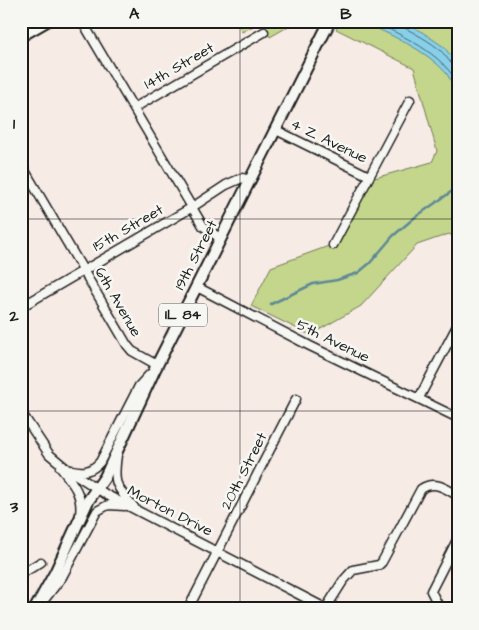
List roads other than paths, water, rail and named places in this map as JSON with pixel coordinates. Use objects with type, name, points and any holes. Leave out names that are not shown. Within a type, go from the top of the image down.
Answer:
[{"type":"main road","points":[[21,36],[46,21]]},
{"type":"main road","name":"19th Street","points":[[36,609],[55,573],[88,501],[105,477],[118,451],[156,367],[330,21]]},
{"type":"street","points":[[82,21],[202,226],[221,239]]},
{"type":"street","name":"14th Street","points":[[134,108],[264,32]]},
{"type":"street","points":[[333,245],[410,100]]},
{"type":"street","name":"4 Z Avenue","points":[[276,130],[370,176]]},
{"type":"street","name":"6th Avenue","points":[[21,164],[127,345],[132,351],[156,367]]},
{"type":"street","name":"15th Street","points":[[21,307],[238,179],[250,180]]},
{"type":"street","name":"5th Avenue","points":[[197,287],[310,346],[458,418]]},
{"type":"street","points":[[419,398],[458,324]]},
{"type":"street","points":[[67,469],[83,472],[98,465],[139,386],[156,367]]},
{"type":"street","name":"20th Street","points":[[188,609],[296,399]]},
{"type":"street","name":"Morton Drive","points":[[21,412],[49,454],[67,469],[107,495],[217,550],[316,606],[327,609]]},
{"type":"street","points":[[118,451],[115,475],[117,485],[136,509]]},
{"type":"street","points":[[49,454],[77,489],[81,507],[78,522]]},
{"type":"street","points":[[327,609],[343,581],[353,570],[379,565],[382,562],[421,489],[430,484],[435,484],[455,495]]},
{"type":"street","points":[[36,609],[62,577],[97,511],[108,505],[136,509]]},
{"type":"street","points":[[440,609],[431,591],[458,538]]},
{"type":"street","points":[[21,574],[41,562]]},
{"type":"water","points":[[362,21],[402,21],[444,47],[458,65],[458,95],[447,74],[429,57],[408,44]]},
{"type":"waterway","points":[[271,304],[313,284],[337,280],[358,273],[370,263],[393,236],[414,218],[458,187]]}]
